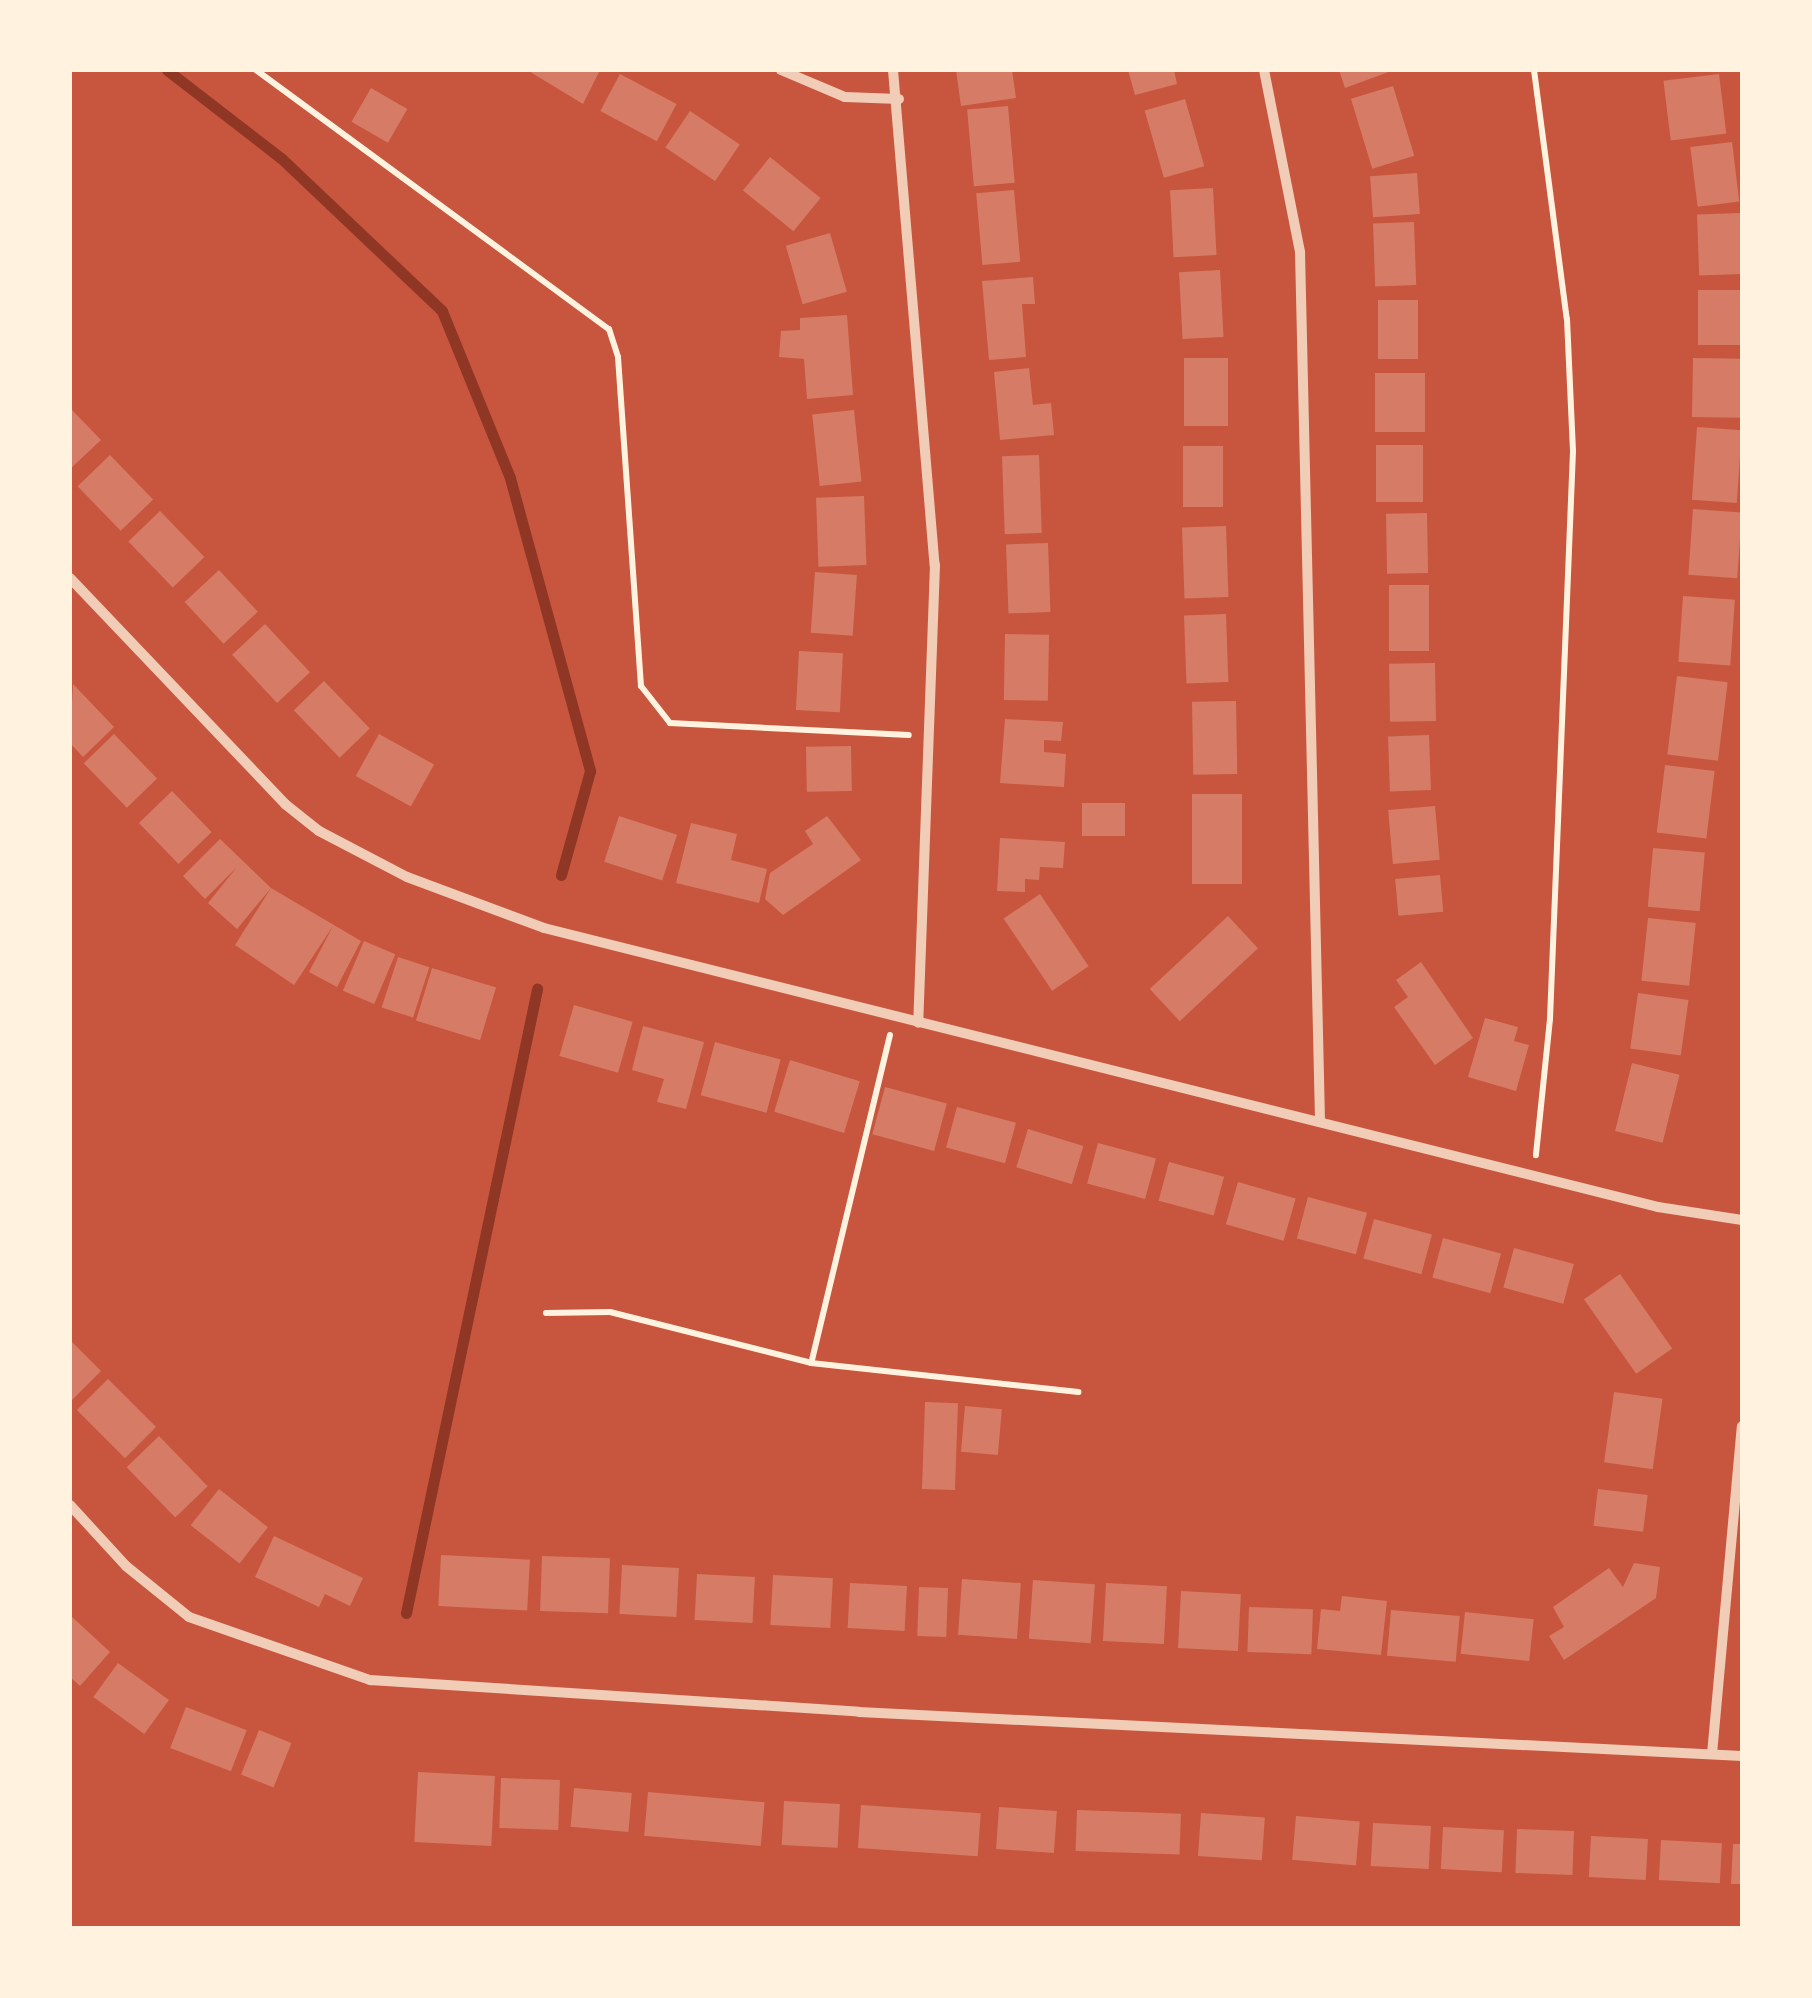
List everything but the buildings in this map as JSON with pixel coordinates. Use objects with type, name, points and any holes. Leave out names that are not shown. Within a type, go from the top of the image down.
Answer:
[{"type":"street","points":[[781,70],[845,97],[900,100]]},
{"type":"street","points":[[893,70],[900,100],[935,564],[918,1023]]},
{"type":"street","points":[[1264,70],[1300,252],[1320,1122]]},
{"type":"street","points":[[70,578],[319,831],[408,876],[544,928],[1535,1176],[1742,1220]]},
{"type":"street","points":[[1712,1754],[1742,1426]]},
{"type":"street","points":[[70,1505],[126,1566],[188,1616],[370,1680],[1742,1756]]},
{"type":"path","points":[[256,70],[608,330],[618,356],[641,686],[670,723],[929,735]]},
{"type":"path","points":[[1534,70],[1567,318],[1572,451],[1550,1019],[1535,1176]]},
{"type":"path","points":[[810,1363],[895,1014]]},
{"type":"path","points":[[546,1313],[610,1312],[810,1363],[1078,1392]]},
{"type":"waterway","points":[[167,70],[281,158],[442,311],[510,478],[590,771],[561,875]]},
{"type":"waterway","points":[[406,1613],[537,989]]}]
